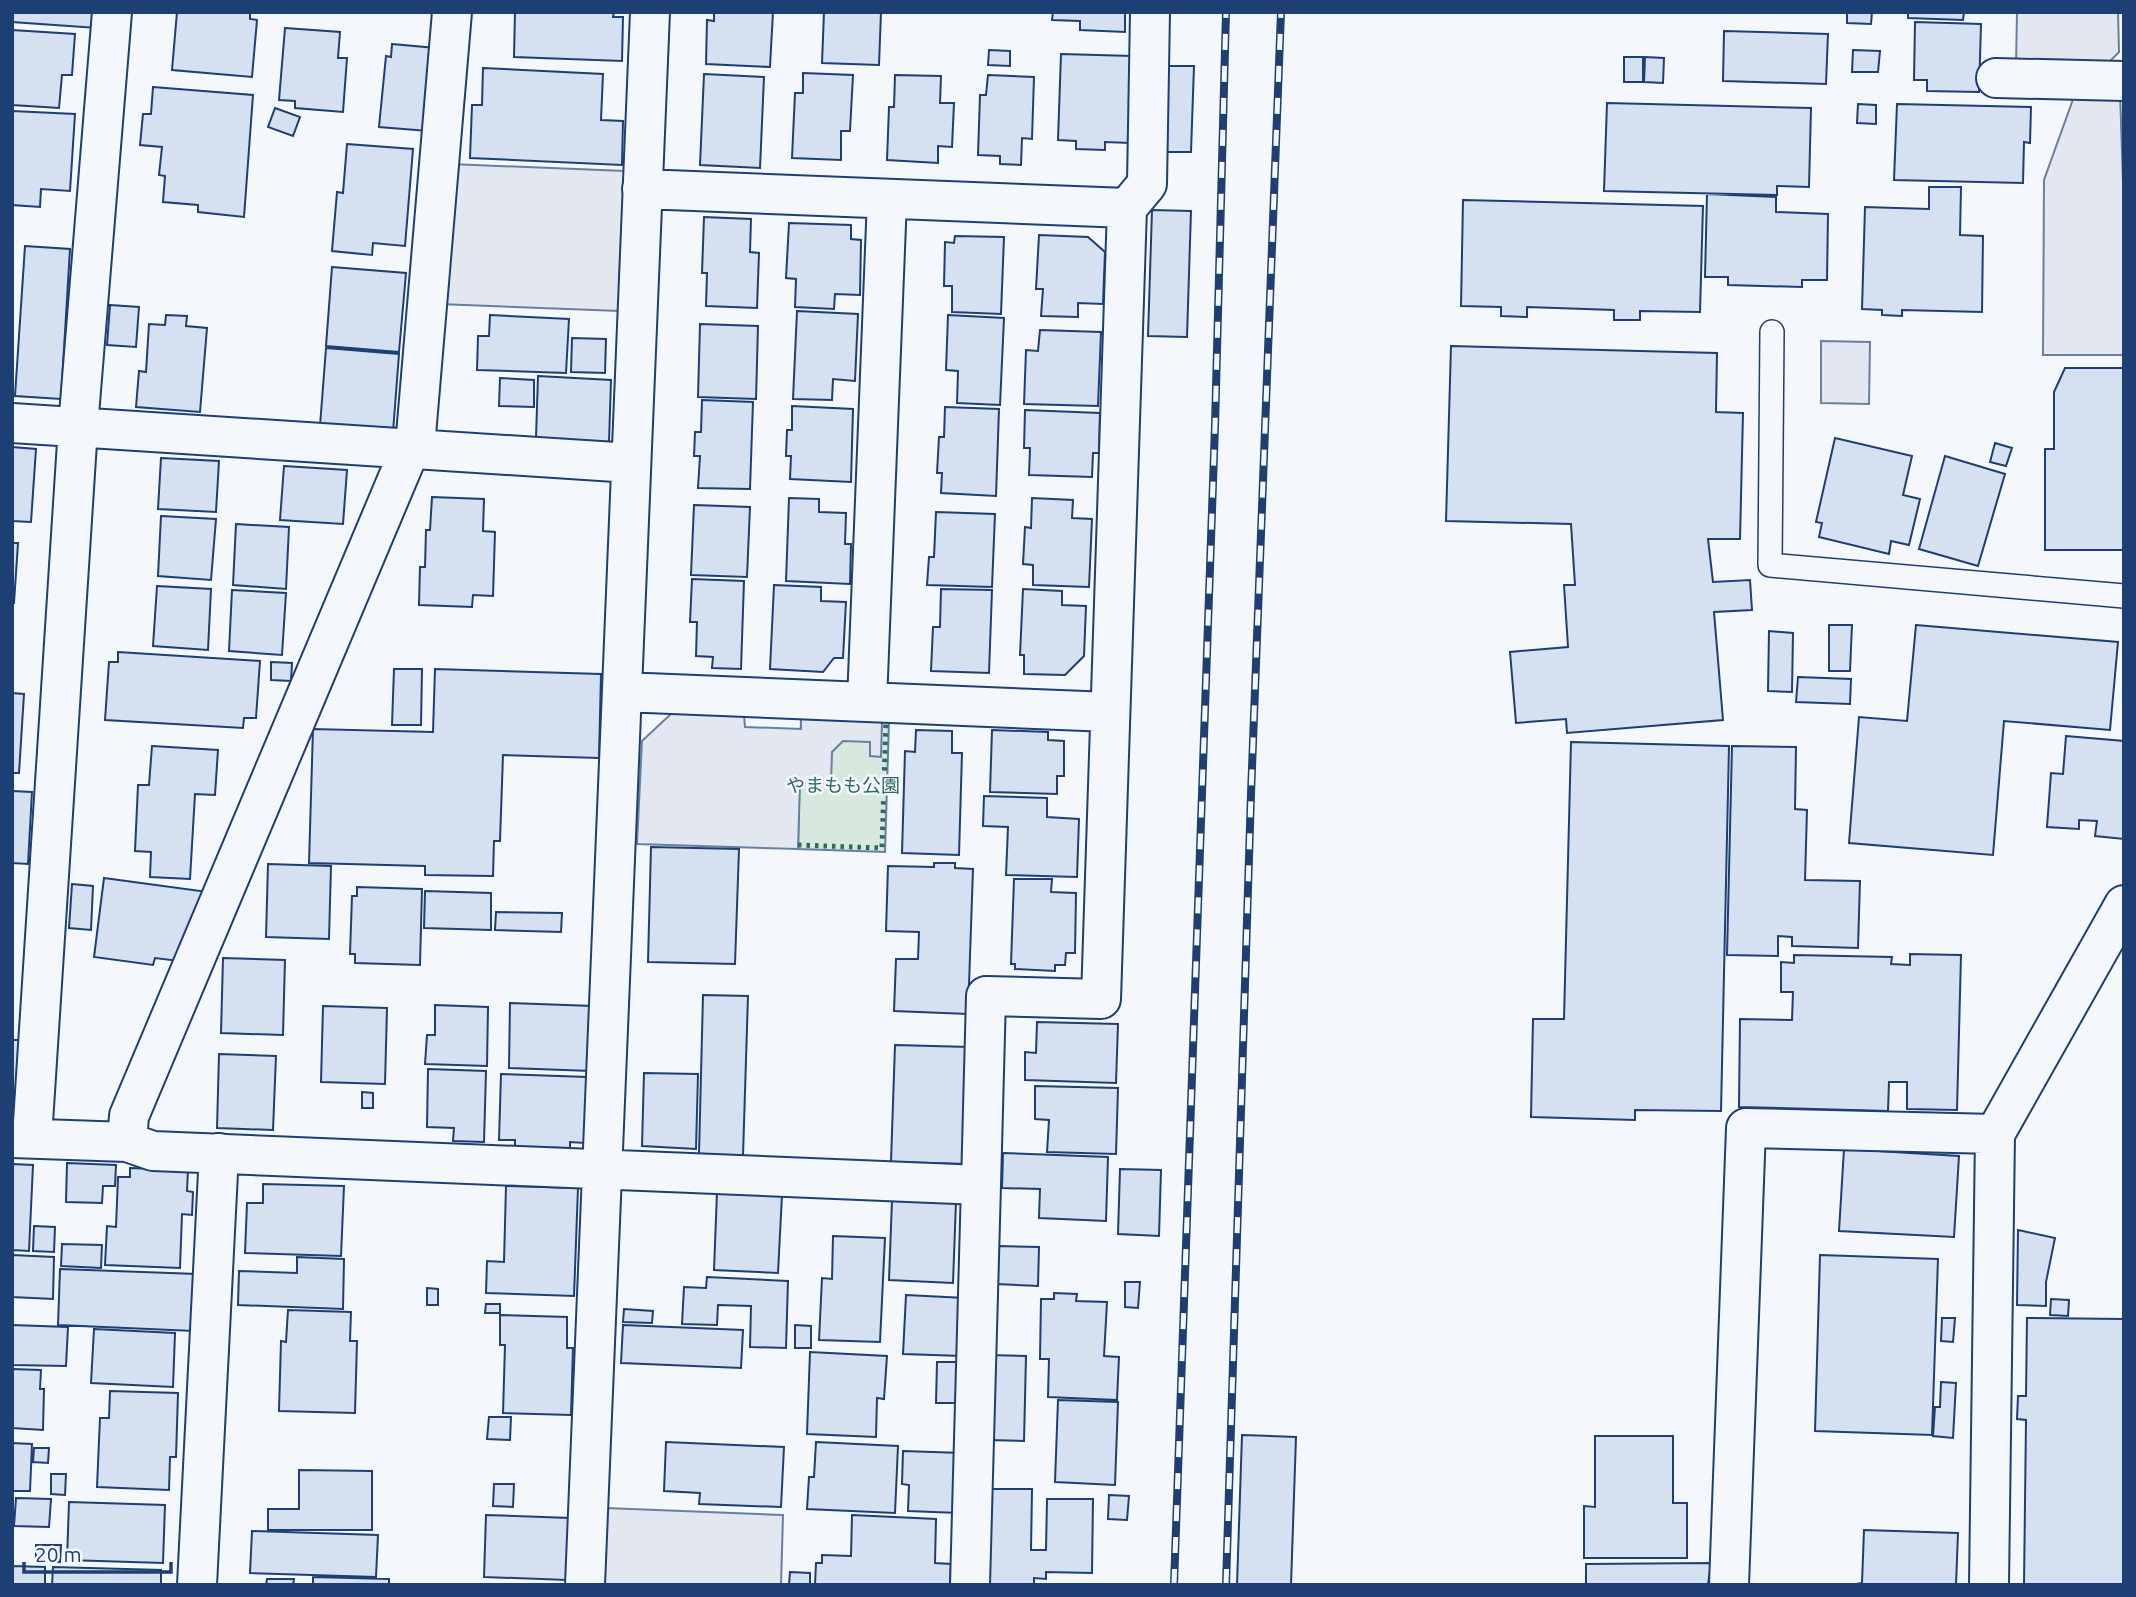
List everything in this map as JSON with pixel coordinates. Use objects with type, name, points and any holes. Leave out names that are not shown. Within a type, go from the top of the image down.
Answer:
[{"type":"street","points":[[112,12],[22,1138],[127,1142],[153,1151],[981,1185]]},
{"type":"street","points":[[127,1142],[128,1116],[411,448],[417,427],[452,12]]},
{"type":"street","points":[[585,1585],[650,12]]},
{"type":"street","points":[[970,1585],[986,996],[1101,999],[1127,208],[1147,184],[1150,12]]},
{"type":"street","points":[[1996,78],[2124,80]]},
{"type":"street","points":[[642,189],[1127,208]]},
{"type":"street","points":[[867,702],[887,199]]},
{"type":"street","points":[[12,423],[631,463]]},
{"type":"street","points":[[622,692],[1111,712]]},
{"type":"street","points":[[1989,1585],[1995,1134],[2124,905]]},
{"type":"street","points":[[1729,1585],[1745,1129],[1995,1134]]},
{"type":"street","points":[[197,1585],[219,1153]]},
{"type":"lane","points":[[1772,332],[1770,565],[2124,596]]},
{"type":"green space","name":"やまもも公園","points":[[801,718],[889,721],[885,852],[798,849]]},
{"type":"shaded area","points":[[2017,12],[2118,12],[2119,52],[2101,70],[2016,67]]},
{"type":"shaded area","points":[[2076,91],[2120,92],[2124,214],[2124,355],[2043,355],[2044,180]]},
{"type":"shaded area","points":[[450,164],[625,171],[619,311],[439,304]]},
{"type":"shaded area","points":[[1821,341],[1870,342],[1869,404],[1821,403]]},
{"type":"shaded area","points":[[672,713],[744,715],[745,727],[801,729],[801,718],[882,721],[881,757],[870,756],[870,742],[843,741],[832,752],[831,784],[800,783],[798,849],[637,844],[642,741]]},
{"type":"shaded area","points":[[606,1508],[783,1515],[781,1585],[603,1585]]},
{"type":"building","points":[[12,12],[98,12],[97,28],[12,22]]},
{"type":"building","points":[[177,12],[250,12],[250,19],[257,20],[252,77],[172,70]]},
{"type":"building","points":[[515,12],[614,12],[613,17],[623,17],[622,61],[514,57]]},
{"type":"building","points":[[714,12],[773,12],[770,67],[706,64],[707,20],[714,21]]},
{"type":"building","points":[[824,12],[881,12],[879,65],[822,63]]},
{"type":"building","points":[[1053,12],[1125,12],[1125,32],[1080,30],[1080,21],[1052,20]]},
{"type":"building","points":[[1847,12],[1872,12],[1871,24],[1847,23]]},
{"type":"building","points":[[1908,12],[1964,12],[1963,20],[1908,18]]},
{"type":"building","points":[[1915,22],[1981,24],[1979,92],[1927,91],[1927,80],[1914,80]]},
{"type":"building","points":[[285,28],[340,32],[338,58],[347,58],[343,112],[295,108],[295,101],[279,100]]},
{"type":"building","points":[[12,30],[75,34],[72,75],[62,75],[59,108],[12,105]]},
{"type":"building","points":[[1724,31],[1828,34],[1826,84],[1723,81]]},
{"type":"building","points":[[392,44],[436,48],[428,131],[379,127],[386,56],[391,57]]},
{"type":"building","points":[[989,50],[1010,51],[1010,66],[988,65]]},
{"type":"building","points":[[1853,50],[1880,51],[1878,72],[1852,72]]},
{"type":"building","points":[[1061,54],[1133,56],[1130,143],[1105,142],[1105,150],[1076,149],[1076,141],[1058,140]]},
{"type":"building","points":[[1624,57],[1643,57],[1643,82],[1624,82]]},
{"type":"building","points":[[1645,57],[1664,58],[1663,83],[1644,82]]},
{"type":"building","points":[[1161,66],[1194,66],[1191,152],[1159,152]]},
{"type":"building","points":[[483,68],[603,74],[601,120],[623,121],[622,165],[470,158],[472,105],[482,105]]},
{"type":"building","points":[[803,73],[853,75],[850,131],[841,131],[841,160],[792,158],[795,93],[803,93]]},
{"type":"building","points":[[704,74],[764,77],[760,168],[700,165]]},
{"type":"building","points":[[895,75],[941,76],[940,103],[954,103],[952,147],[938,146],[938,163],[887,160],[889,107],[894,107]]},
{"type":"building","points":[[988,75],[1034,77],[1032,139],[1022,138],[1021,165],[1000,164],[1000,156],[978,155],[980,95],[986,95]]},
{"type":"building","points":[[153,87],[253,95],[244,217],[198,212],[198,205],[163,202],[165,176],[159,175],[162,147],[140,145],[143,114],[151,114]]},
{"type":"building","points":[[1607,103],[1811,108],[1809,187],[1777,186],[1777,195],[1604,191]]},
{"type":"building","points":[[1858,104],[1876,105],[1876,124],[1857,123]]},
{"type":"building","points":[[1897,104],[2031,107],[2030,143],[2024,142],[2023,183],[1894,180]]},
{"type":"building","points":[[275,108],[300,117],[293,136],[268,127]]},
{"type":"building","points":[[12,111],[75,114],[70,191],[41,189],[40,207],[12,205]]},
{"type":"building","points":[[347,144],[413,149],[405,246],[373,243],[372,255],[332,251],[337,192],[343,193]]},
{"type":"building","points":[[1929,187],[1961,187],[1960,235],[1983,236],[1982,312],[1902,310],[1902,316],[1882,315],[1882,310],[1862,309],[1865,207],[1929,209]]},
{"type":"building","points":[[1707,194],[1776,197],[1776,212],[1828,214],[1827,280],[1802,280],[1802,287],[1728,285],[1728,277],[1705,277]]},
{"type":"building","points":[[1463,200],[1703,206],[1700,312],[1640,311],[1640,320],[1614,320],[1614,310],[1527,307],[1527,317],[1501,316],[1501,307],[1461,306]]},
{"type":"building","points":[[1152,210],[1191,211],[1187,337],[1148,336]]},
{"type":"building","points":[[704,217],[751,219],[750,252],[759,253],[757,308],[706,306],[707,273],[702,273]]},
{"type":"building","points":[[789,223],[851,225],[851,239],[861,240],[860,295],[835,294],[834,309],[795,307],[796,279],[786,278]]},
{"type":"building","points":[[1039,235],[1088,237],[1105,252],[1103,304],[1078,303],[1078,317],[1041,316],[1043,289],[1036,289]]},
{"type":"building","points":[[955,236],[1004,237],[1001,314],[952,312],[952,286],[944,286],[945,242],[954,243]]},
{"type":"building","points":[[25,246],[70,249],[61,399],[15,396]]},
{"type":"building","points":[[332,267],[406,273],[399,352],[326,346]]},
{"type":"building","points":[[110,305],[139,307],[136,347],[107,345]]},
{"type":"building","points":[[797,311],[858,314],[855,381],[833,379],[832,400],[793,399]]},
{"type":"building","points":[[166,315],[187,316],[186,326],[207,328],[200,412],[136,407],[139,371],[146,372],[149,324],[165,325]]},
{"type":"building","points":[[490,315],[569,319],[566,373],[477,370],[478,336],[489,336]]},
{"type":"building","points":[[948,315],[1004,318],[1000,405],[957,403],[958,371],[946,370]]},
{"type":"building","points":[[700,324],[758,326],[756,399],[698,397]]},
{"type":"building","points":[[1040,330],[1101,332],[1098,406],[1024,404],[1026,350],[1038,351]]},
{"type":"building","points":[[572,338],[606,339],[605,373],[571,372]]},
{"type":"building","points":[[1451,346],[1717,353],[1716,412],[1743,413],[1740,539],[1708,539],[1713,582],[1750,580],[1752,610],[1714,612],[1723,720],[1567,733],[1566,719],[1516,723],[1510,652],[1568,647],[1564,585],[1575,585],[1571,524],[1446,521]]},
{"type":"building","points":[[326,348],[399,354],[393,432],[320,426]]},
{"type":"building","points":[[2065,368],[2124,368],[2124,550],[2045,550],[2045,449],[2054,449],[2054,392]]},
{"type":"building","points":[[538,376],[611,380],[609,442],[536,438]]},
{"type":"building","points":[[500,378],[534,380],[534,407],[499,406]]},
{"type":"building","points":[[702,400],[753,402],[750,489],[698,488],[700,456],[694,456],[695,432],[701,432]]},
{"type":"building","points":[[792,406],[853,409],[851,482],[790,479],[791,456],[786,456],[787,430],[792,430]]},
{"type":"building","points":[[945,407],[999,409],[996,496],[941,493],[942,473],[937,473],[939,437],[944,437]]},
{"type":"building","points":[[1025,410],[1100,413],[1099,453],[1093,453],[1092,477],[1029,475],[1030,448],[1024,448]]},
{"type":"building","points":[[1835,438],[1912,456],[1903,495],[1920,499],[1909,545],[1891,541],[1889,554],[1819,537],[1822,523],[1816,522]]},
{"type":"building","points":[[1995,443],[2012,448],[2006,466],[1990,462]]},
{"type":"building","points":[[12,447],[36,449],[31,522],[12,521]]},
{"type":"building","points":[[1945,456],[2005,474],[1978,566],[1919,549]]},
{"type":"building","points":[[161,458],[219,461],[216,512],[158,509]]},
{"type":"building","points":[[284,466],[347,470],[343,524],[280,520]]},
{"type":"building","points":[[432,497],[484,499],[483,531],[495,532],[493,596],[473,595],[472,607],[419,605],[420,567],[425,567],[426,530],[430,530]]},
{"type":"building","points":[[789,498],[819,499],[819,512],[846,513],[845,544],[851,544],[850,584],[786,581]]},
{"type":"building","points":[[1032,498],[1073,500],[1072,518],[1092,519],[1089,587],[1033,585],[1033,565],[1023,564],[1025,527],[1031,528]]},
{"type":"building","points":[[694,505],[750,507],[747,577],[691,575]]},
{"type":"building","points":[[936,512],[995,514],[992,587],[927,585],[929,557],[934,557]]},
{"type":"building","points":[[161,516],[216,519],[211,580],[158,576]]},
{"type":"building","points":[[236,524],[289,527],[286,589],[233,585]]},
{"type":"building","points":[[12,543],[18,543],[14,603],[12,603]]},
{"type":"building","points":[[692,579],[744,581],[741,669],[712,668],[713,657],[696,656],[697,622],[690,622]]},
{"type":"building","points":[[774,585],[821,587],[821,601],[846,602],[843,658],[834,658],[823,672],[770,669]]},
{"type":"building","points":[[157,586],[211,589],[208,650],[153,646]]},
{"type":"building","points":[[941,589],[992,590],[989,673],[931,671],[933,627],[940,627]]},
{"type":"building","points":[[1023,589],[1062,591],[1062,605],[1086,606],[1084,656],[1065,675],[1024,674],[1024,655],[1020,655]]},
{"type":"building","points":[[232,590],[286,593],[282,655],[229,651]]},
{"type":"building","points":[[1829,625],[1852,625],[1850,671],[1829,671]]},
{"type":"building","points":[[1916,625],[2118,642],[2110,730],[2004,721],[1993,855],[1849,843],[1859,717],[1907,721]]},
{"type":"building","points":[[1769,631],[1793,633],[1792,692],[1768,691]]},
{"type":"building","points":[[118,652],[260,661],[256,718],[244,718],[243,728],[105,720],[109,662],[118,662]]},
{"type":"building","points":[[271,662],[292,663],[291,681],[271,680]]},
{"type":"building","points":[[394,669],[422,669],[421,725],[392,725]]},
{"type":"building","points":[[435,669],[601,674],[599,758],[503,755],[500,841],[494,841],[493,876],[425,875],[425,866],[309,863],[313,729],[433,732]]},
{"type":"building","points":[[1798,677],[1851,679],[1850,704],[1796,702]]},
{"type":"building","points":[[12,693],[24,694],[19,773],[12,773]]},
{"type":"building","points":[[916,730],[952,731],[952,753],[962,753],[959,855],[902,853],[905,751],[915,752]]},
{"type":"building","points":[[992,730],[1048,732],[1048,740],[1064,741],[1064,776],[1057,776],[1057,794],[990,792]]},
{"type":"building","points":[[2066,736],[2124,741],[2124,839],[2095,836],[2097,821],[2079,820],[2079,829],[2047,827],[2051,773],[2063,774]]},
{"type":"building","points":[[1571,742],[1729,746],[1721,1111],[1635,1110],[1635,1120],[1531,1117],[1533,1019],[1564,1019]]},
{"type":"building","points":[[152,746],[218,750],[215,795],[195,794],[190,879],[150,877],[151,852],[135,851],[138,785],[149,785]]},
{"type":"building","points":[[1732,746],[1796,747],[1795,809],[1807,810],[1805,880],[1860,881],[1858,948],[1792,946],[1792,937],[1778,936],[1778,956],[1727,955]]},
{"type":"building","points":[[12,791],[32,792],[28,864],[12,863]]},
{"type":"building","points":[[984,796],[1047,798],[1047,817],[1079,819],[1077,877],[1006,875],[1008,827],[983,826]]},
{"type":"building","points":[[651,847],[739,849],[735,964],[648,962]]},
{"type":"building","points":[[934,863],[955,863],[955,868],[973,869],[968,1014],[894,1011],[896,959],[918,959],[919,932],[886,931],[888,866],[934,867]]},
{"type":"building","points":[[268,864],[331,866],[329,939],[266,937]]},
{"type":"building","points":[[104,878],[208,892],[179,961],[155,958],[153,965],[94,957]]},
{"type":"building","points":[[1014,879],[1052,879],[1051,892],[1076,893],[1075,953],[1066,953],[1065,965],[1055,965],[1055,971],[1015,969],[1015,964],[1011,964]]},
{"type":"building","points":[[72,884],[93,886],[91,930],[69,928]]},
{"type":"building","points":[[357,887],[422,889],[420,965],[355,963],[355,954],[350,954],[352,896],[357,896]]},
{"type":"building","points":[[425,891],[491,893],[491,930],[424,928]]},
{"type":"building","points":[[496,912],[562,913],[561,932],[495,930]]},
{"type":"building","points":[[1910,954],[1961,955],[1957,1110],[1907,1109],[1907,1082],[1889,1082],[1888,1111],[1739,1107],[1740,1019],[1792,1020],[1793,992],[1781,992],[1781,962],[1794,963],[1794,955],[1892,957],[1891,964],[1910,965]]},
{"type":"building","points":[[223,958],[285,960],[283,1035],[221,1033]]},
{"type":"building","points":[[703,995],[748,996],[743,1156],[699,1154]]},
{"type":"building","points":[[510,1003],[593,1006],[591,1071],[509,1068]]},
{"type":"building","points":[[435,1005],[488,1007],[487,1066],[425,1064],[427,1035],[435,1035]]},
{"type":"building","points":[[323,1006],[387,1008],[385,1084],[321,1082]]},
{"type":"building","points":[[1037,1022],[1118,1024],[1116,1083],[1025,1080],[1025,1052],[1036,1053]]},
{"type":"building","points":[[12,1040],[20,1040],[18,1108],[12,1108]]},
{"type":"building","points":[[895,1045],[970,1047],[966,1164],[891,1162]]},
{"type":"building","points":[[219,1054],[276,1056],[273,1130],[217,1128]]},
{"type":"building","points":[[428,1069],[486,1071],[484,1142],[453,1141],[454,1128],[427,1127]]},
{"type":"building","points":[[644,1073],[698,1074],[696,1149],[642,1146]]},
{"type":"building","points":[[501,1074],[587,1077],[585,1143],[570,1142],[570,1148],[515,1147],[515,1140],[499,1140]]},
{"type":"building","points":[[1035,1086],[1118,1088],[1116,1154],[1047,1152],[1049,1120],[1035,1119]]},
{"type":"building","points":[[362,1092],[373,1093],[373,1108],[362,1108]]},
{"type":"building","points":[[1844,1149],[1959,1156],[1954,1237],[1839,1231]]},
{"type":"building","points":[[1003,1153],[1108,1157],[1106,1221],[1039,1218],[1040,1189],[1002,1188]]},
{"type":"building","points":[[67,1163],[116,1165],[115,1186],[103,1186],[102,1203],[66,1202]]},
{"type":"building","points":[[12,1164],[33,1165],[29,1251],[12,1250]]},
{"type":"building","points":[[130,1168],[188,1170],[187,1191],[193,1192],[192,1215],[182,1214],[180,1268],[105,1265],[107,1226],[116,1227],[118,1177],[130,1177]]},
{"type":"building","points":[[1120,1169],[1161,1170],[1159,1236],[1118,1234]]},
{"type":"building","points":[[263,1184],[344,1186],[341,1256],[245,1253],[247,1203],[263,1203]]},
{"type":"building","points":[[506,1186],[578,1188],[574,1296],[486,1293],[487,1261],[504,1262]]},
{"type":"building","points":[[717,1192],[782,1195],[778,1273],[714,1270]]},
{"type":"building","points":[[892,1200],[956,1202],[953,1283],[889,1280]]},
{"type":"building","points":[[34,1226],[55,1227],[54,1252],[33,1251]]},
{"type":"building","points":[[2018,1230],[2055,1238],[2046,1282],[2046,1306],[2017,1305]]},
{"type":"building","points":[[833,1236],[885,1238],[880,1342],[819,1340],[822,1278],[832,1279]]},
{"type":"building","points":[[62,1244],[102,1245],[101,1268],[61,1266]]},
{"type":"building","points":[[997,1246],[1039,1247],[1038,1286],[996,1284]]},
{"type":"building","points":[[12,1255],[54,1257],[53,1299],[12,1297]]},
{"type":"building","points":[[1820,1255],[1938,1259],[1932,1435],[1815,1431]]},
{"type":"building","points":[[297,1257],[344,1259],[343,1309],[238,1305],[239,1271],[297,1273]]},
{"type":"building","points":[[60,1269],[197,1274],[194,1331],[58,1325]]},
{"type":"building","points":[[707,1277],[788,1281],[786,1348],[750,1347],[751,1306],[718,1305],[717,1325],[682,1324],[684,1287],[706,1288]]},
{"type":"building","points":[[1125,1282],[1140,1282],[1138,1308],[1125,1307]]},
{"type":"building","points":[[427,1288],[438,1289],[438,1305],[427,1305]]},
{"type":"building","points":[[1054,1293],[1077,1294],[1076,1301],[1107,1302],[1104,1356],[1119,1357],[1117,1400],[1048,1397],[1049,1359],[1040,1359],[1041,1299],[1054,1299]]},
{"type":"building","points":[[906,1295],[965,1298],[962,1356],[903,1354]]},
{"type":"building","points":[[2051,1299],[2069,1300],[2068,1316],[2050,1315]]},
{"type":"building","points":[[486,1304],[500,1304],[500,1313],[485,1313]]},
{"type":"building","points":[[624,1309],[653,1311],[652,1323],[623,1322]]},
{"type":"building","points":[[288,1310],[351,1312],[350,1341],[357,1341],[355,1413],[279,1411],[281,1341],[286,1342]]},
{"type":"building","points":[[500,1315],[567,1317],[567,1348],[573,1348],[571,1415],[503,1413],[505,1345],[500,1345]]},
{"type":"building","points":[[1942,1318],[1955,1318],[1953,1342],[1941,1341]]},
{"type":"building","points":[[2027,1318],[2124,1319],[2124,1585],[2024,1585],[2026,1420],[2017,1419],[2018,1396],[2026,1396]]},
{"type":"building","points":[[12,1325],[68,1327],[66,1366],[12,1365]]},
{"type":"building","points":[[623,1325],[743,1330],[741,1368],[621,1363]]},
{"type":"building","points":[[795,1325],[811,1326],[811,1348],[795,1348]]},
{"type":"building","points":[[94,1329],[175,1333],[173,1387],[91,1383]]},
{"type":"building","points":[[810,1352],[887,1356],[884,1399],[877,1398],[876,1437],[807,1434]]},
{"type":"building","points":[[988,1355],[1026,1356],[1024,1441],[987,1440]]},
{"type":"building","points":[[937,1362],[959,1362],[957,1403],[936,1403]]},
{"type":"building","points":[[12,1369],[41,1370],[40,1389],[44,1389],[43,1430],[12,1428]]},
{"type":"building","points":[[1941,1382],[1956,1383],[1953,1438],[1933,1436],[1935,1407],[1940,1407]]},
{"type":"building","points":[[110,1391],[178,1393],[176,1457],[170,1457],[169,1490],[97,1487],[100,1418],[109,1418]]},
{"type":"building","points":[[1058,1400],[1118,1402],[1115,1485],[1055,1482]]},
{"type":"building","points":[[489,1417],[511,1417],[510,1440],[487,1439]]},
{"type":"building","points":[[1242,1435],[1296,1437],[1291,1585],[1237,1585]]},
{"type":"building","points":[[1595,1436],[1673,1436],[1673,1503],[1687,1503],[1687,1558],[1584,1558],[1584,1506],[1595,1507]]},
{"type":"building","points":[[666,1442],[784,1447],[781,1507],[699,1504],[700,1493],[664,1491]]},
{"type":"building","points":[[816,1442],[898,1446],[895,1513],[807,1509],[809,1477],[814,1477]]},
{"type":"building","points":[[12,1443],[32,1444],[30,1491],[12,1491]]},
{"type":"building","points":[[34,1448],[49,1448],[48,1463],[33,1462]]},
{"type":"building","points":[[903,1451],[962,1453],[959,1513],[908,1511],[909,1485],[902,1484]]},
{"type":"building","points":[[299,1470],[372,1471],[372,1530],[268,1530],[268,1509],[299,1509]]},
{"type":"building","points":[[51,1474],[66,1474],[65,1495],[51,1494]]},
{"type":"building","points":[[494,1484],[514,1484],[513,1507],[493,1506]]},
{"type":"building","points":[[988,1489],[1032,1489],[1031,1550],[1046,1550],[1047,1499],[1093,1499],[1092,1573],[1046,1572],[1046,1579],[1034,1578],[1034,1585],[982,1585]]},
{"type":"building","points":[[1109,1495],[1129,1496],[1127,1520],[1108,1519]]},
{"type":"building","points":[[16,1498],[51,1499],[49,1527],[14,1526]]},
{"type":"building","points":[[69,1502],[165,1505],[163,1563],[67,1560]]},
{"type":"building","points":[[486,1515],[570,1518],[567,1580],[484,1577]]},
{"type":"building","points":[[852,1515],[936,1519],[935,1563],[951,1564],[950,1585],[815,1585],[816,1563],[822,1563],[822,1555],[851,1556]]},
{"type":"building","points":[[1864,1530],[1958,1533],[1956,1585],[1850,1585],[1862,1583]]},
{"type":"building","points":[[252,1531],[378,1535],[376,1577],[250,1573]]},
{"type":"building","points":[[36,1545],[61,1545],[60,1562],[36,1561]]},
{"type":"building","points":[[1711,1563],[1708,1585],[1586,1585],[1586,1564]]},
{"type":"building","points":[[12,1566],[45,1567],[45,1585],[12,1585]]},
{"type":"building","points":[[53,1567],[161,1570],[161,1585],[52,1585]]},
{"type":"building","points":[[790,1572],[810,1573],[810,1585],[789,1585]]},
{"type":"building","points":[[313,1577],[389,1579],[389,1585],[313,1585]]},
{"type":"building","points":[[267,1579],[294,1579],[293,1585],[266,1585]]},
{"type":"railway","points":[[1174,1585],[1215,426],[1226,12]]},
{"type":"railway","points":[[1226,1585],[1251,794],[1281,12]]},
{"type":"hedge","points":[[798,845],[882,848],[886,721]]}]
